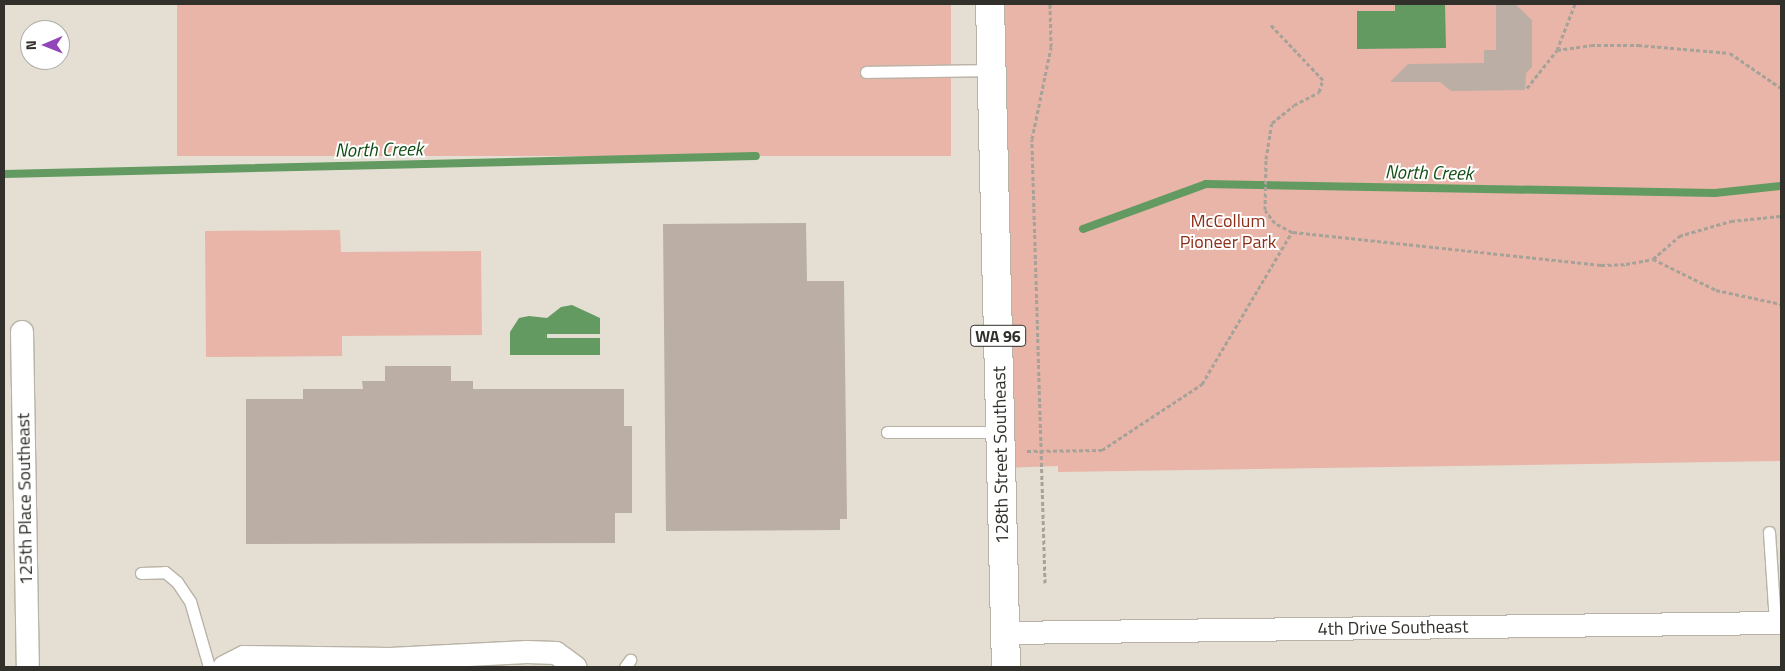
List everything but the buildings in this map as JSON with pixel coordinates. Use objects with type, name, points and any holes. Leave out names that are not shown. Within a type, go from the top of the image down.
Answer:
[{"type":"main road","name":"128th Street Southeast","points":[[990,4],[1006,667]]},
{"type":"street","name":"125th Place Southeast","points":[[22,332],[13,379],[28,667]]},
{"type":"street","name":"4th Drive Southeast","points":[[1005,633],[1778,623]]},
{"type":"street","points":[[224,667],[244,657],[390,663],[556,653],[575,667]]},
{"type":"lane","points":[[866,72],[992,70]]},
{"type":"lane","points":[[886,432],[1001,442]]},
{"type":"lane","points":[[1769,532],[1778,623]]},
{"type":"lane","points":[[141,573],[165,572],[177,582],[190,601],[209,667]]},
{"type":"path","points":[[1045,583],[1043,451],[1032,139],[1051,47],[1050,4]]},
{"type":"path","points":[[1527,88],[1557,50],[1575,4]]},
{"type":"path","points":[[1270,24],[1323,80],[1319,92],[1294,105],[1272,123],[1266,159],[1265,210],[1275,223],[1292,232],[1601,265],[1626,264],[1653,259],[1680,236],[1731,221],[1781,216]]},
{"type":"path","points":[[1557,50],[1591,45],[1638,45],[1730,53],[1781,88]]},
{"type":"path","points":[[1001,442],[1043,451],[1102,450],[1202,384],[1292,232]]},
{"type":"path","points":[[1653,259],[1716,290],[1781,304]]},
{"type":"green space","points":[[177,4],[951,4],[951,156],[177,156]]},
{"type":"green space","name":"McCollum Pioneer Park","points":[[990,4],[1781,4],[1781,461],[1058,472],[1058,466],[1002,468]]},
{"type":"green space","points":[[340,230],[341,252],[481,251],[482,335],[342,336],[342,356],[206,357],[205,231]]},
{"type":"shaded area","points":[[1395,4],[1445,4],[1446,48],[1357,49],[1357,11],[1395,11]]},
{"type":"shaded area","points":[[572,305],[600,318],[600,334],[547,334],[547,338],[600,338],[600,355],[510,355],[510,332],[519,318],[529,316],[547,318],[561,307]]},
{"type":"waterway","name":"North Creek","points":[[4,174],[756,156]]},
{"type":"waterway","name":"North Creek","points":[[1083,229],[1206,184],[1715,193],[1781,186]]}]
